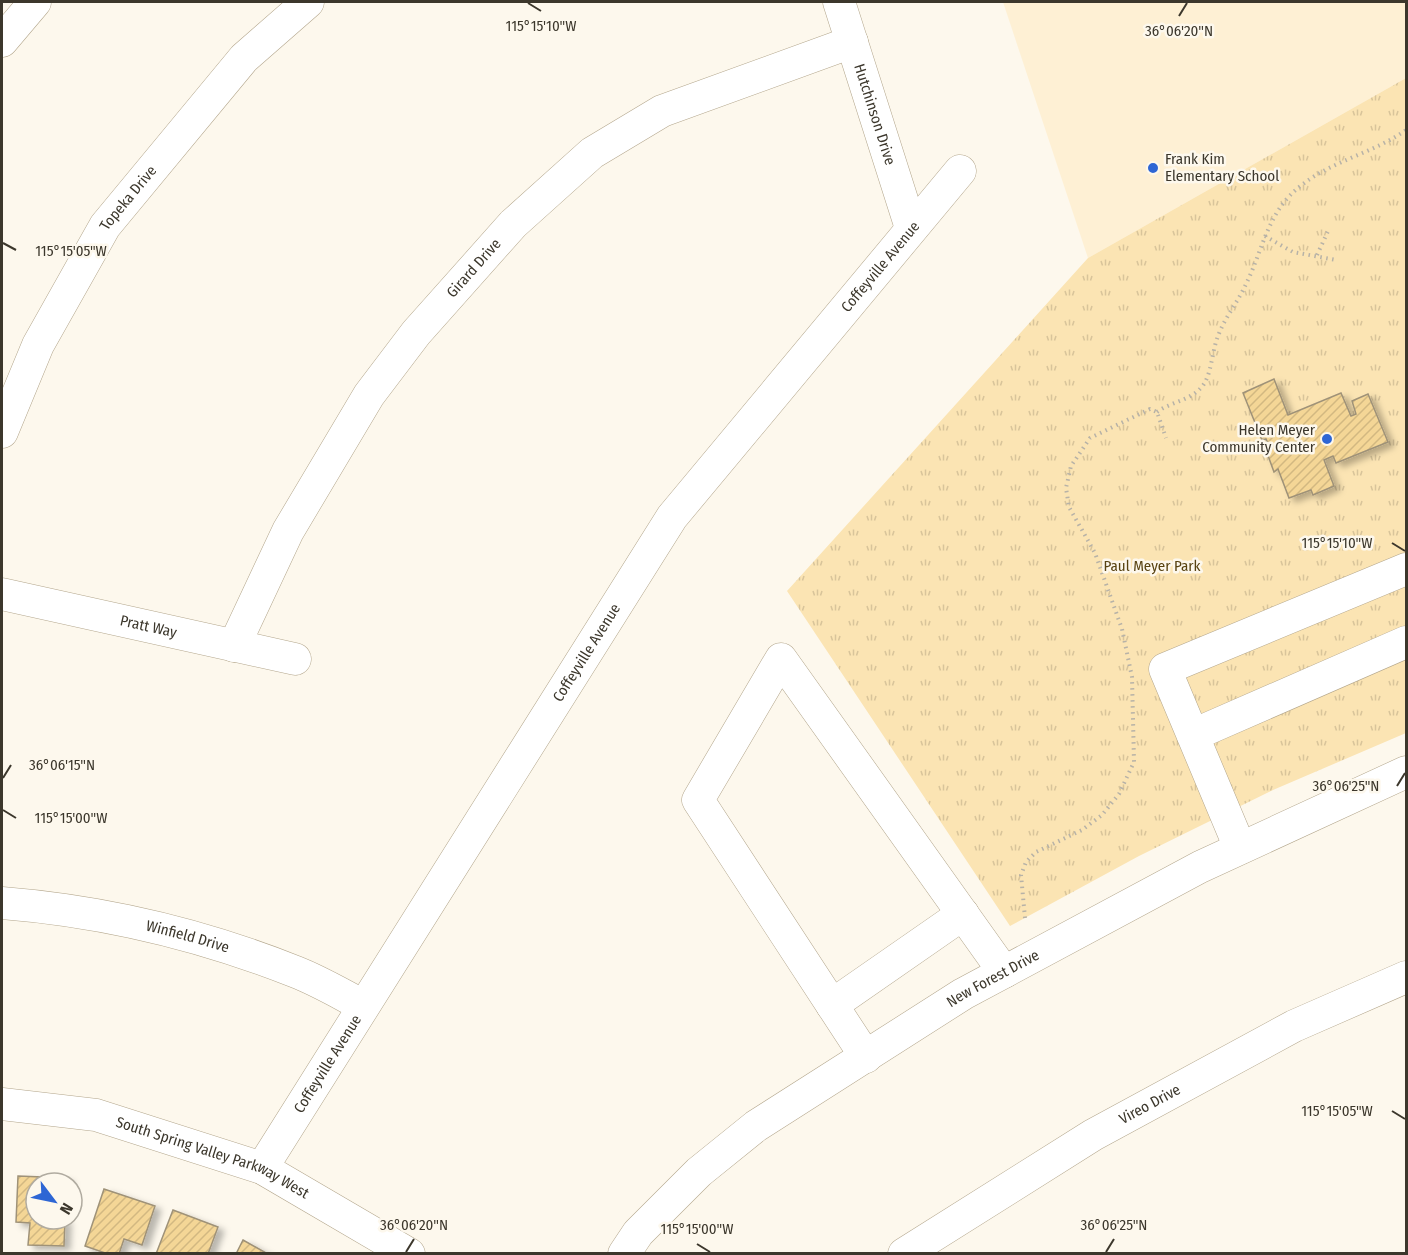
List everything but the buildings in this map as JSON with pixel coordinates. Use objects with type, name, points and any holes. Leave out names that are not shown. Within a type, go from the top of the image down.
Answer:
[{"type":"street","points":[[2,41],[35,2]]},
{"type":"street","name":"Topeka Drive","points":[[2,432],[38,345],[105,226],[244,58],[308,2]]},
{"type":"street","name":"Hutchinson Drive","points":[[839,2],[911,228]]},
{"type":"street","name":"Girard Drive","points":[[234,646],[288,531],[369,395],[416,333],[513,224],[592,153],[662,111],[852,42]]},
{"type":"street","name":"Coffeyville Avenue","points":[[262,1168],[362,1005],[672,517],[960,171]]},
{"type":"street","points":[[1240,848],[1165,669],[1407,569]]},
{"type":"street","name":"Pratt Way","points":[[2,594],[295,659]]},
{"type":"street","points":[[1193,735],[1407,642]]},
{"type":"street","points":[[866,1057],[698,800],[781,659],[1004,972]]},
{"type":"street","name":"New Forest Drive","points":[[624,1254],[638,1233],[707,1166],[756,1126],[963,994],[1240,848],[1403,783]]},
{"type":"street","name":"Winfield Drive","points":[[2,903],[37,906],[176,932],[297,973],[362,1005]]},
{"type":"street","points":[[832,1005],[963,914]]},
{"type":"street","name":"Vireo Drive","points":[[904,1254],[1103,1130],[1294,1026],[1407,977]]},
{"type":"street","name":"South Spring Valley Parkway West","points":[[2,1104],[96,1115],[262,1168],[365,1242],[409,1254]]},
{"type":"path","points":[[1025,918],[1021,875],[1026,862],[1036,852],[1082,830],[1102,815],[1119,794],[1134,762],[1132,677],[1122,629],[1091,546],[1067,501],[1066,480],[1075,458],[1090,438],[1150,409],[1157,412],[1190,397],[1204,384],[1218,335],[1246,285],[1265,236],[1286,201],[1307,181],[1326,168],[1390,140],[1407,130]]},
{"type":"path","points":[[1317,255],[1329,229]]},
{"type":"path","points":[[1265,236],[1293,252],[1335,260]]},
{"type":"path","points":[[1157,412],[1166,438]]},
{"type":"shaded area","name":"Frank Kim Elementary School","points":[[1003,2],[1406,2],[1406,78],[1088,258]]},
{"type":"green space","name":"Paul Meyer Park","points":[[1406,78],[1406,733],[1273,790],[1139,856],[1010,926],[787,591],[1088,258]]},
{"type":"place","name":"Frank Kim Elementary School","points":[[1153,168]]},
{"type":"place","name":"Helen Meyer Community Center","points":[[1327,439]]}]
